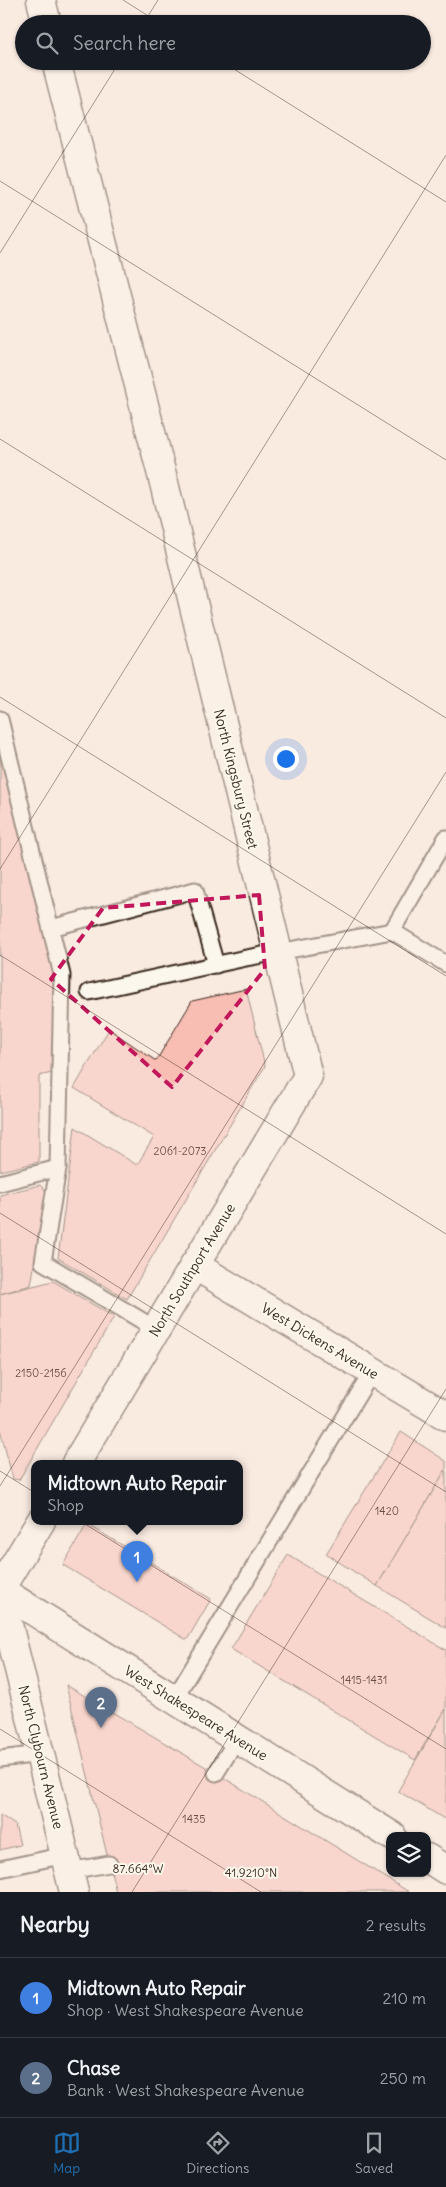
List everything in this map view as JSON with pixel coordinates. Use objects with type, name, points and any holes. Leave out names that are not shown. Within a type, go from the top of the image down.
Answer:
[{"type":"street","points":[[41,0],[45,15]]},
{"type":"street","name":"North Kingsbury Street","points":[[58,70],[164,483],[308,1076]]},
{"type":"street","name":"North Southport Avenue","points":[[78,1460],[308,1076]]},
{"type":"street","name":"West Dickens Avenue","points":[[194,1265],[446,1416]]},
{"type":"street","points":[[0,1591],[39,1525]]},
{"type":"street","name":"West Shakespeare Avenue","points":[[0,1591],[386,1832]]},
{"type":"street","name":"North Clybourn Avenue","points":[[0,1591],[70,1873]]},
{"type":"street","points":[[431,1861],[446,1870]]},
{"type":"lane","points":[[0,719],[62,975],[58,1168],[43,1262],[156,1329]]},
{"type":"lane","points":[[392,932],[446,838]]},
{"type":"lane","points":[[51,928],[195,890],[216,965]]},
{"type":"lane","points":[[88,992],[278,952],[392,932],[446,964]]},
{"type":"lane","points":[[0,1183],[58,1168]]},
{"type":"lane","points":[[174,1699],[372,1372]]},
{"type":"lane","points":[[216,1773],[237,1739]]},
{"type":"lane","points":[[0,1759],[40,1754]]},
{"type":"lane","points":[[0,1870],[70,1873],[109,1864]]},
{"type":"highlighted area","points":[[259,895],[265,969],[172,1087],[51,979],[103,908]]},
{"type":"building","points":[[0,755],[55,974],[52,1073],[39,1076],[39,1162],[0,1171]]},
{"type":"building","points":[[246,989],[265,1066],[127,1299],[58,1258],[75,1127],[137,1165],[154,1137],[74,1088],[109,1029],[156,1061],[192,1001]]},
{"type":"building","points":[[40,1185],[47,1192],[31,1285],[0,1294],[0,1195]]},
{"type":"building","points":[[53,1281],[114,1317],[19,1480],[13,1479],[0,1429],[0,1294]]},
{"type":"building","points":[[401,1432],[446,1461],[446,1469],[377,1586],[326,1554]]},
{"type":"building","points":[[446,1469],[446,1628],[377,1586]]},
{"type":"building","points":[[86,1525],[89,1525],[211,1599],[187,1640],[63,1565]]},
{"type":"building","points":[[288,1555],[446,1650],[446,1709],[415,1760],[231,1649]]},
{"type":"building","points":[[66,1685],[216,1773],[409,1892],[116,1892]]},
{"type":"building","points":[[446,1709],[446,1820],[398,1791]]},
{"type":"building","points":[[0,1815],[15,1825],[20,1845],[0,1850]]},
{"type":"place","name":"Midtown Auto Repair","points":[[137,1582]]},
{"type":"place","name":"Chase","points":[[101,1728]]}]
